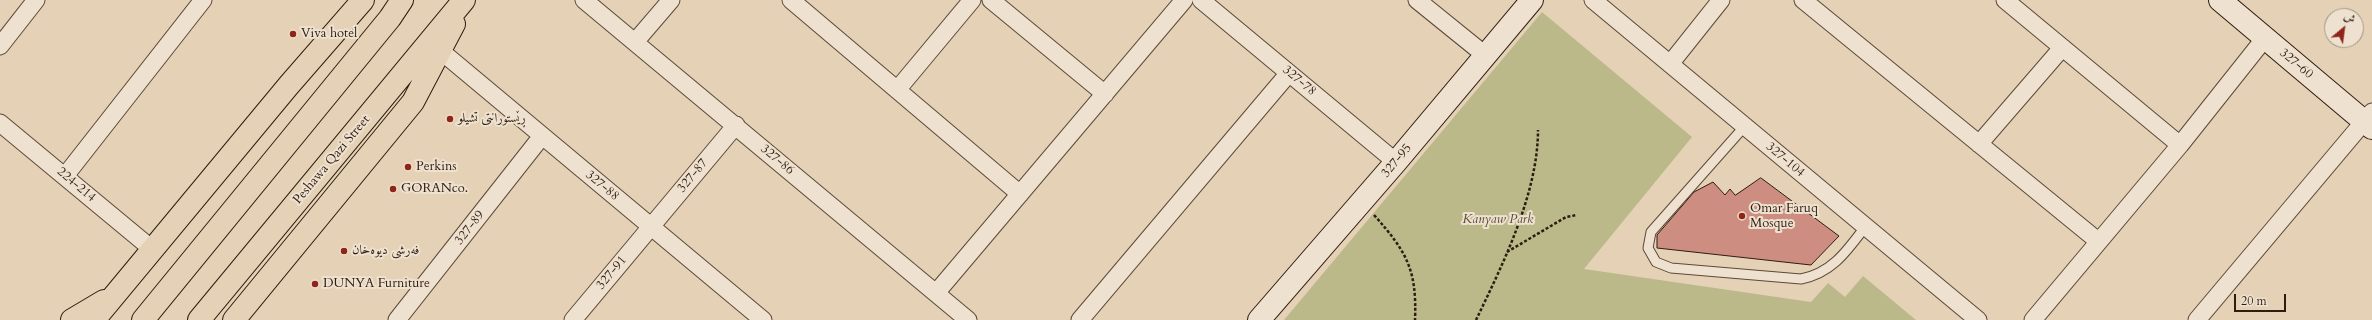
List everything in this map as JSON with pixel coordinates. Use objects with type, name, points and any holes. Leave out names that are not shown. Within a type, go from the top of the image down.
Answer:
[{"type":"highway","points":[[94,320],[152,249],[363,0]]},
{"type":"highway","points":[[142,320],[385,24],[402,0]]},
{"type":"highway","points":[[234,320],[413,102],[442,52],[465,0]]},
{"type":"highway","name":"Peshawa Qazi Street","points":[[199,320],[465,0]]},
{"type":"highway","points":[[72,320],[118,291]]},
{"type":"street","points":[[65,176],[203,0]]},
{"type":"street","name":"327-86","points":[[584,0],[968,320]]},
{"type":"street","points":[[635,42],[671,0]]},
{"type":"street","points":[[791,0],[1020,194]]},
{"type":"street","points":[[897,90],[972,0]]},
{"type":"street","points":[[991,0],[1105,94]]},
{"type":"street","points":[[936,293],[1184,0]]},
{"type":"street","name":"327-78","points":[[1201,0],[1396,162]]},
{"type":"street","points":[[1417,0],[1485,55]]},
{"type":"street","name":"327-95","points":[[1259,320],[1396,162],[1532,0]]},
{"type":"street","name":"327-104","points":[[1593,0],[1978,320]]},
{"type":"street","points":[[1670,64],[1722,0]]},
{"type":"street","points":[[1803,0],[2098,241]]},
{"type":"street","points":[[2005,0],[2180,145]]},
{"type":"street","name":"327-60","points":[[2220,0],[2369,121]]},
{"type":"street","points":[[0,46],[28,2]]},
{"type":"street","points":[[2033,320],[2180,145],[2265,38]]},
{"type":"street","points":[[1979,144],[2062,48]]},
{"type":"street","name":"327-88","points":[[442,52],[763,320]]},
{"type":"street","points":[[1080,320],[1289,73]]},
{"type":"street","points":[[2197,320],[2369,121]]},
{"type":"street","name":"224-214","points":[[0,123],[152,249]]},
{"type":"street","name":"327-87","points":[[651,226],[736,126]]},
{"type":"street","name":"327-89","points":[[397,320],[542,136]]},
{"type":"street","name":"327-91","points":[[573,320],[651,226]]},
{"type":"lane","points":[[1744,127],[1651,232],[1648,248],[1656,262],[1671,268],[1801,279],[1815,276],[1828,270],[1839,260],[1865,227]]},
{"type":"path","points":[[1476,320],[1507,252],[1523,209],[1538,148],[1538,130]]},
{"type":"path","points":[[1362,201],[1389,231],[1407,257],[1416,291],[1415,320]]},
{"type":"path","points":[[1507,252],[1566,217],[1577,215]]},
{"type":"green space","name":"Kanyaw Park","points":[[1542,12],[1692,137],[1584,269],[1811,302],[1828,283],[1845,297],[1863,276],[1916,320],[1284,320]]},
{"type":"building","name":"Omar Faruq Mosque","points":[[1761,178],[1839,236],[1811,265],[1657,248],[1657,235],[1694,192],[1713,182],[1725,195],[1730,189],[1735,195]]},
{"type":"place","name":"Viva hotel","points":[[293,34]]},
{"type":"place","name":"ڕێستورانتی تشیلو","points":[[450,119]]},
{"type":"place","name":"Perkins","points":[[408,167]]},
{"type":"place","name":"GORANco.","points":[[393,189]]},
{"type":"place","name":"Omar Faruq Mosque","points":[[1742,216]]},
{"type":"place","name":"فەرشی دیوەخان","points":[[344,251]]},
{"type":"place","name":"DUNYA Furniture","points":[[315,284]]}]
